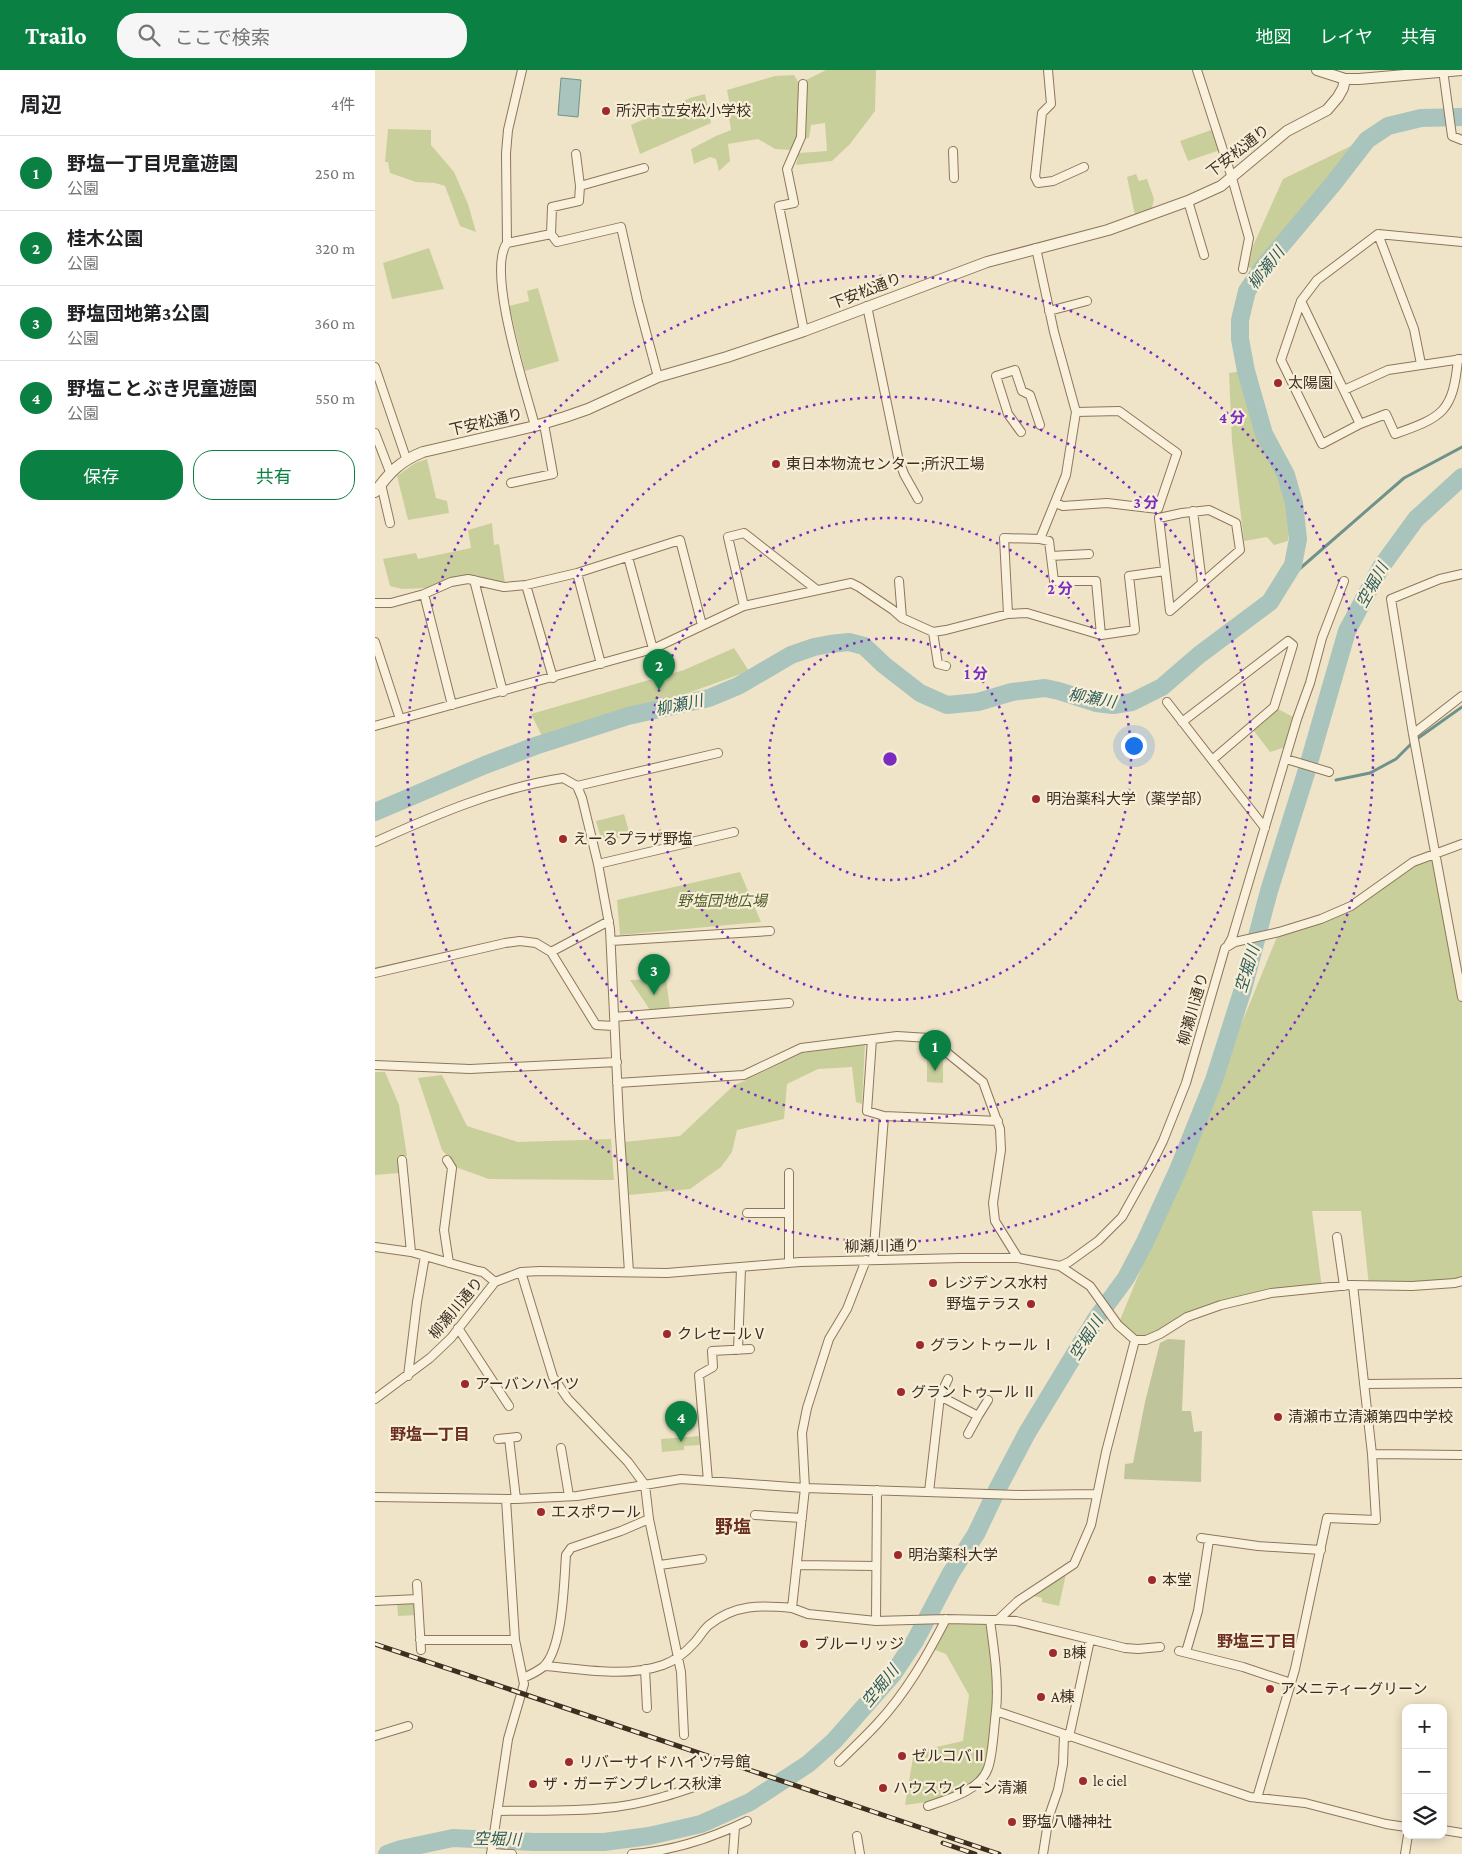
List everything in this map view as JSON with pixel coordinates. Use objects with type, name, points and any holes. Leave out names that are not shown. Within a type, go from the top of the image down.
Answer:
[{"type":"street","points":[[511,483],[553,474],[507,318],[502,293],[502,254],[507,243],[506,153],[508,130],[522,70]]},
{"type":"street","points":[[1048,70],[1051,104],[1042,113],[1035,177],[1038,183],[1053,181],[1084,167]]},
{"type":"street","points":[[1197,70],[1232,178],[1249,238],[1243,269]]},
{"type":"street","points":[[1317,70],[1345,79],[1376,79],[1443,70],[1462,70]]},
{"type":"street","points":[[1443,70],[1452,136],[1462,140]]},
{"type":"street","name":"下安松通り","points":[[378,488],[390,472],[406,458],[423,452],[540,425],[588,409],[658,378],[804,331],[987,262],[1108,230],[1188,201],[1221,186],[1287,131],[1327,110],[1338,97],[1345,79]]},
{"type":"street","points":[[803,84],[801,137],[787,169],[795,202],[779,206],[804,331]]},
{"type":"street","points":[[953,151],[954,178]]},
{"type":"street","points":[[576,154],[580,186],[579,201],[552,207],[551,234],[557,242],[621,227],[658,378]]},
{"type":"street","points":[[580,186],[644,168]]},
{"type":"street","points":[[1188,201],[1204,255]]},
{"type":"street","points":[[507,243],[551,234]]},
{"type":"street","points":[[1378,234],[1414,329],[1421,364]]},
{"type":"street","points":[[1344,390],[1387,370],[1460,359],[1448,405],[1437,416],[1395,434],[1385,414],[1360,424],[1321,444],[1281,360],[1301,301],[1317,280],[1378,234],[1462,242]]},
{"type":"street","points":[[1036,248],[1049,311],[1076,412],[1066,475],[1040,539]]},
{"type":"street","points":[[1049,311],[1087,301]]},
{"type":"street","points":[[1301,301],[1360,424]]},
{"type":"street","points":[[867,306],[898,457],[917,499]]},
{"type":"street","points":[[375,367],[406,458]]},
{"type":"street","points":[[1021,432],[1008,414],[996,376],[1015,370],[1022,391],[1030,395],[1040,424]]},
{"type":"street","points":[[1076,412],[1119,411],[1177,454],[1158,509],[1159,518],[1165,571],[1170,611],[1240,550],[1239,541],[1236,523],[1209,510],[1193,511],[1159,518]]},
{"type":"street","points":[[375,433],[390,472]]},
{"type":"street","points":[[378,488],[390,523]]},
{"type":"street","points":[[1055,503],[1063,506],[1107,503],[1158,509]]},
{"type":"street","points":[[1193,511],[1202,583]]},
{"type":"street","points":[[744,606],[728,537],[744,533],[817,590]]},
{"type":"street","points":[[1008,614],[1004,538],[1049,540],[1054,581],[1096,581],[1101,635]]},
{"type":"street","points":[[375,603],[391,603],[425,594],[451,582],[468,579],[504,587],[526,585],[577,573],[680,540],[702,625]]},
{"type":"street","points":[[1051,556],[1089,554]]},
{"type":"street","points":[[628,557],[653,649]]},
{"type":"street","points":[[375,726],[653,649],[744,606],[851,583],[893,610],[902,618],[933,632],[1008,614],[1027,613],[1101,635],[1135,630],[1129,576],[1165,571]]},
{"type":"street","points":[[577,573],[601,664]]},
{"type":"street","points":[[1462,574],[1440,579],[1391,599],[1413,736],[1462,997]]},
{"type":"street","points":[[474,580],[503,692]]},
{"type":"street","points":[[899,581],[902,618]]},
{"type":"street","name":"柳瀬川通り","points":[[375,1399],[430,1358],[459,1328],[495,1282],[521,1272],[667,1273],[789,1263],[1018,1258],[1060,1266],[1069,1262],[1098,1241],[1122,1217],[1139,1189],[1163,1141],[1186,1083],[1225,948],[1232,943],[1322,638],[1344,581]]},
{"type":"street","points":[[526,585],[553,678]]},
{"type":"street","points":[[425,594],[453,705]]},
{"type":"street","points":[[933,632],[938,664],[946,666]]},
{"type":"street","points":[[1182,722],[1289,641],[1293,645],[1275,708],[1212,760]]},
{"type":"street","points":[[375,642],[400,719]]},
{"type":"street","points":[[1413,736],[1462,696]]},
{"type":"street","points":[[1167,702],[1265,828]]},
{"type":"street","points":[[577,786],[718,752]]},
{"type":"street","points":[[1287,759],[1329,772]]},
{"type":"street","points":[[375,842],[431,817],[476,800],[563,778],[577,786],[598,864],[609,921],[629,1272]]},
{"type":"street","points":[[598,864],[734,832]]},
{"type":"street","points":[[1232,943],[1279,932],[1321,919],[1351,906],[1413,862],[1462,844]]},
{"type":"street","points":[[551,952],[609,921]]},
{"type":"street","points":[[611,941],[770,931]]},
{"type":"street","points":[[375,973],[513,942],[536,943],[551,952],[596,1025],[614,1021],[789,1003]]},
{"type":"street","points":[[617,1082],[744,1075],[801,1048],[897,1036],[929,1038],[983,1082],[1000,1129],[1001,1150],[993,1203],[995,1221],[1018,1258]]},
{"type":"street","points":[[872,1039],[867,1111],[884,1116],[998,1120]]},
{"type":"street","points":[[375,1065],[471,1069],[617,1062]]},
{"type":"street","points":[[792,1608],[805,1488],[802,1433],[807,1408],[829,1339],[847,1309],[869,1260],[884,1116]]},
{"type":"street","points":[[402,1160],[411,1252]]},
{"type":"street","points":[[447,1160],[452,1168],[444,1230],[449,1263]]},
{"type":"street","points":[[789,1173],[789,1263]]},
{"type":"street","points":[[747,1213],[789,1213]]},
{"type":"street","points":[[1337,1237],[1344,1286]]},
{"type":"street","points":[[375,1247],[411,1252],[483,1272],[495,1282]]},
{"type":"street","points":[[407,1376],[425,1256]]},
{"type":"street","points":[[1060,1266],[1090,1286],[1118,1325],[1135,1340],[1146,1340],[1187,1318],[1229,1303],[1271,1293],[1353,1285],[1412,1286],[1455,1284],[1462,1281]]},
{"type":"street","points":[[738,1350],[741,1268]]},
{"type":"street","points":[[521,1272],[553,1377],[568,1399],[628,1462],[645,1484],[649,1519],[681,1672],[684,1734]]},
{"type":"street","points":[[1254,1797],[1291,1683],[1327,1518],[1376,1520],[1372,1454],[1353,1285]]},
{"type":"street","points":[[459,1328],[509,1406]]},
{"type":"street","points":[[994,1620],[1074,1564],[1091,1525],[1135,1340]]},
{"type":"street","points":[[708,1481],[699,1375],[713,1367],[712,1351],[750,1349]]},
{"type":"street","points":[[929,1492],[941,1396],[947,1378]]},
{"type":"street","points":[[1364,1384],[1462,1384]]},
{"type":"street","points":[[941,1396],[978,1416]]},
{"type":"street","points":[[968,1434],[988,1400]]},
{"type":"street","points":[[498,1439],[513,1438],[516,1499]]},
{"type":"street","points":[[561,1448],[569,1496]]},
{"type":"street","points":[[1372,1454],[1462,1455]]},
{"type":"street","points":[[375,1497],[516,1499],[569,1496],[616,1491],[645,1484],[681,1479],[805,1488],[1018,1495],[1097,1494]]},
{"type":"street","points":[[876,1622],[877,1490]]},
{"type":"street","points":[[506,1499],[515,1640],[524,1684],[508,1738],[491,1854],[513,1854]]},
{"type":"street","points":[[755,1515],[802,1518]]},
{"type":"street","points":[[545,1666],[556,1643],[563,1604],[566,1555],[571,1548],[649,1519]]},
{"type":"street","points":[[1291,1683],[1243,1666],[1183,1651],[1198,1611],[1205,1539],[1258,1546],[1321,1550]]},
{"type":"street","points":[[659,1565],[702,1559]]},
{"type":"street","points":[[797,1565],[877,1566]]},
{"type":"street","points":[[417,1584],[421,1650]]},
{"type":"street","points":[[375,1601],[418,1599]]},
{"type":"street","points":[[523,1678],[545,1666],[615,1671],[645,1669],[663,1665],[678,1657],[693,1644],[708,1626],[725,1615],[748,1606],[764,1605],[792,1608],[808,1614],[876,1622],[944,1619],[1017,1621],[1125,1648],[1160,1647]]},
{"type":"street","points":[[839,1762],[878,1724],[912,1680],[944,1619]]},
{"type":"street","points":[[928,1806],[960,1794],[974,1786],[989,1768],[996,1711],[994,1620]]},
{"type":"street","points":[[420,1640],[515,1640]]},
{"type":"street","points":[[1043,1854],[1048,1822],[1058,1790],[1066,1736],[1090,1640]]},
{"type":"street","points":[[645,1669],[647,1708]]},
{"type":"street","points":[[996,1711],[1066,1736],[1254,1797],[1305,1803],[1402,1826]]},
{"type":"street","points":[[375,1736],[408,1726]]},
{"type":"street","points":[[497,1810],[583,1810],[615,1807],[657,1799],[717,1779]]},
{"type":"street","points":[[632,1854],[676,1850],[747,1821]]},
{"type":"street","points":[[733,1854],[735,1827]]},
{"type":"street","points":[[1447,1831],[1462,1834]]},
{"type":"street","points":[[857,1836],[860,1854]]},
{"type":"street","points":[[1405,1854],[1407,1839]]},
{"type":"green space","points":[[826,70],[876,70],[875,111],[850,144],[832,161],[796,165],[799,153],[827,151],[825,123],[811,125],[809,138],[802,139],[804,81]]},
{"type":"green space","points":[[794,75],[800,85],[798,137],[791,150],[775,149],[758,139],[728,144],[730,161],[719,171],[716,159],[710,157],[694,164],[691,149],[731,130],[729,117],[731,112],[727,90],[775,76]]},
{"type":"green space","points":[[705,94],[711,123],[640,154],[631,125],[690,98]]},
{"type":"green space","points":[[388,129],[431,130],[431,145],[454,172],[468,204],[476,232],[460,226],[445,186],[435,183],[416,182],[390,173],[388,162],[385,162]]},
{"type":"green space","points":[[1214,129],[1220,150],[1188,161],[1180,141]]},
{"type":"green space","points":[[1355,144],[1255,270],[1248,267],[1253,246],[1283,179]]},
{"type":"green space","points":[[1136,174],[1139,181],[1147,179],[1154,199],[1152,208],[1135,215],[1127,177]]},
{"type":"green space","points":[[429,248],[444,289],[392,299],[383,263]]},
{"type":"green space","points":[[538,288],[559,361],[525,371],[509,306],[529,301],[527,291]]},
{"type":"green space","points":[[1243,371],[1260,434],[1282,474],[1291,512],[1288,541],[1274,545],[1267,537],[1244,541],[1232,442],[1229,373]]},
{"type":"green space","points":[[427,459],[436,498],[447,501],[449,513],[408,520],[397,476],[415,463]]},
{"type":"green space","points":[[492,523],[494,545],[499,544],[505,583],[469,575],[448,578],[428,588],[402,589],[390,586],[383,559],[416,553],[418,559],[471,548],[468,530]]},
{"type":"green space","points":[[734,648],[749,671],[666,701],[543,738],[531,714],[684,670]]},
{"type":"green space","points":[[1274,707],[1297,719],[1286,747],[1270,752],[1251,727]]},
{"type":"green space","points":[[624,814],[630,835],[602,842],[596,821]]},
{"type":"green space","points":[[1436,854],[1462,997],[1462,1281],[1369,1286],[1361,1211],[1312,1211],[1322,1288],[1271,1293],[1187,1317],[1160,1334],[1135,1340],[1118,1325],[1279,932],[1351,906],[1413,862]]},
{"type":"green space","name":"野塩団地広場","points":[[740,872],[761,922],[620,935],[617,900]]},
{"type":"green space","points":[[666,979],[670,1009],[650,1010],[630,980]]},
{"type":"green space","points":[[865,1044],[862,1104],[856,1102],[852,1067],[818,1069],[787,1084],[784,1119],[737,1130],[732,1152],[721,1167],[690,1189],[629,1195],[624,1142],[680,1136],[733,1086],[802,1053]]},
{"type":"green space","points":[[927,1048],[943,1060],[943,1083],[927,1082]]},
{"type":"green space","points":[[375,1072],[385,1072],[399,1105],[407,1156],[398,1156],[399,1173],[375,1175]]},
{"type":"green space","points":[[442,1075],[467,1126],[518,1142],[611,1139],[614,1180],[489,1179],[458,1168],[442,1150],[418,1078]]},
{"type":"green space","points":[[1168,1339],[1185,1340],[1182,1411],[1191,1411],[1194,1432],[1202,1431],[1201,1482],[1124,1479],[1125,1464],[1133,1463],[1145,1402],[1160,1343]]},
{"type":"green space","points":[[700,1436],[701,1445],[684,1446],[684,1450],[662,1452],[661,1439]]},
{"type":"green space","points":[[1066,1574],[1059,1606],[1042,1602],[1042,1598],[1033,1596]]},
{"type":"green space","points":[[418,1599],[419,1615],[398,1616],[397,1600]]},
{"type":"green space","points":[[946,1619],[990,1620],[997,1701],[988,1768],[974,1786],[928,1806],[927,1802],[905,1805],[914,1752],[963,1741],[969,1695],[946,1654],[930,1648]]},
{"type":"water","points":[[561,78],[581,80],[578,117],[558,115]]},
{"type":"waterway","name":"柳瀬川","points":[[375,812],[485,765],[535,746],[628,716],[709,698],[738,686],[791,655],[830,644],[849,642],[864,646],[884,665],[920,693],[947,705],[978,702],[1012,692],[1045,688],[1096,703],[1113,705],[1132,702],[1162,687],[1199,655],[1270,602],[1293,565],[1298,539],[1294,503],[1286,475],[1264,434],[1246,371],[1240,339],[1240,320],[1247,291],[1264,266],[1333,184],[1367,140],[1388,126],[1421,118],[1462,117]]},
{"type":"waterway","points":[[1281,585],[1404,478],[1462,447]]},
{"type":"waterway","name":"空堀川","points":[[387,1854],[401,1849],[453,1838],[534,1842],[604,1842],[649,1836],[701,1824],[750,1802],[808,1764],[834,1741],[893,1674],[915,1641],[951,1573],[976,1534],[1027,1433],[1096,1319],[1126,1278],[1145,1242],[1178,1170],[1214,1080],[1243,989],[1269,891],[1306,773],[1347,631],[1381,567],[1416,519],[1462,477]]},
{"type":"waterway","points":[[1336,780],[1370,773],[1396,759],[1414,741],[1462,707]]},
{"type":"railway","points":[[375,1644],[999,1854]]},
{"type":"railway","points":[[943,1843],[975,1854]]},
{"type":"place","name":"所沢市立安松小学校","points":[[606,111]]},
{"type":"place","name":"太陽園","points":[[1278,383]]},
{"type":"place","name":"東日本物流センター;所沢工場","points":[[776,464]]},
{"type":"place","name":"桂木公園","points":[[659,690]]},
{"type":"place","name":"明治薬科大学（薬学部）","points":[[1036,799]]},
{"type":"place","name":"えーるプラザ野塩","points":[[563,839]]},
{"type":"place","name":"野塩団地第3公園","points":[[654,995]]},
{"type":"place","name":"野塩一丁目児童遊園","points":[[935,1071]]},
{"type":"place","name":"レジデンス水村","points":[[933,1283]]},
{"type":"place","name":"野塩テラス","points":[[1031,1304]]},
{"type":"place","name":"クレセールⅤ","points":[[667,1334]]},
{"type":"place","name":"グラン トゥール Ⅰ","points":[[920,1345]]},
{"type":"place","name":"アーバンハイツ","points":[[465,1384]]},
{"type":"place","name":"グラン トゥール Ⅱ","points":[[901,1392]]},
{"type":"place","name":"清瀬市立清瀬第四中学校","points":[[1278,1417]]},
{"type":"place","name":"野塩ことぶき児童遊園","points":[[681,1442]]},
{"type":"place","name":"エスポワール","points":[[541,1512]]},
{"type":"place","name":"明治薬科大学","points":[[898,1555]]},
{"type":"place","name":"本堂","points":[[1152,1580]]},
{"type":"place","name":"ブルーリッジ","points":[[804,1644]]},
{"type":"place","name":"B棟","points":[[1053,1653]]},
{"type":"place","name":"アメニティーグリーン","points":[[1270,1689]]},
{"type":"place","name":"A棟","points":[[1041,1697]]},
{"type":"place","name":"ゼルコバⅡ","points":[[902,1756]]},
{"type":"place","name":"リバーサイドハイツ7号館","points":[[569,1762]]},
{"type":"place","name":"le ciel","points":[[1083,1781]]},
{"type":"place","name":"ザ・ガーデンプレイス秋津","points":[[533,1784]]},
{"type":"place","name":"ハウスウィーン清瀬","points":[[883,1788]]},
{"type":"place","name":"野塩八幡神社","points":[[1012,1822]]},
{"type":"district","name":"野塩一丁目","points":[[430,1434]]},
{"type":"district","name":"野塩","points":[[733,1527]]},
{"type":"district","name":"野塩三丁目","points":[[1257,1641]]}]
